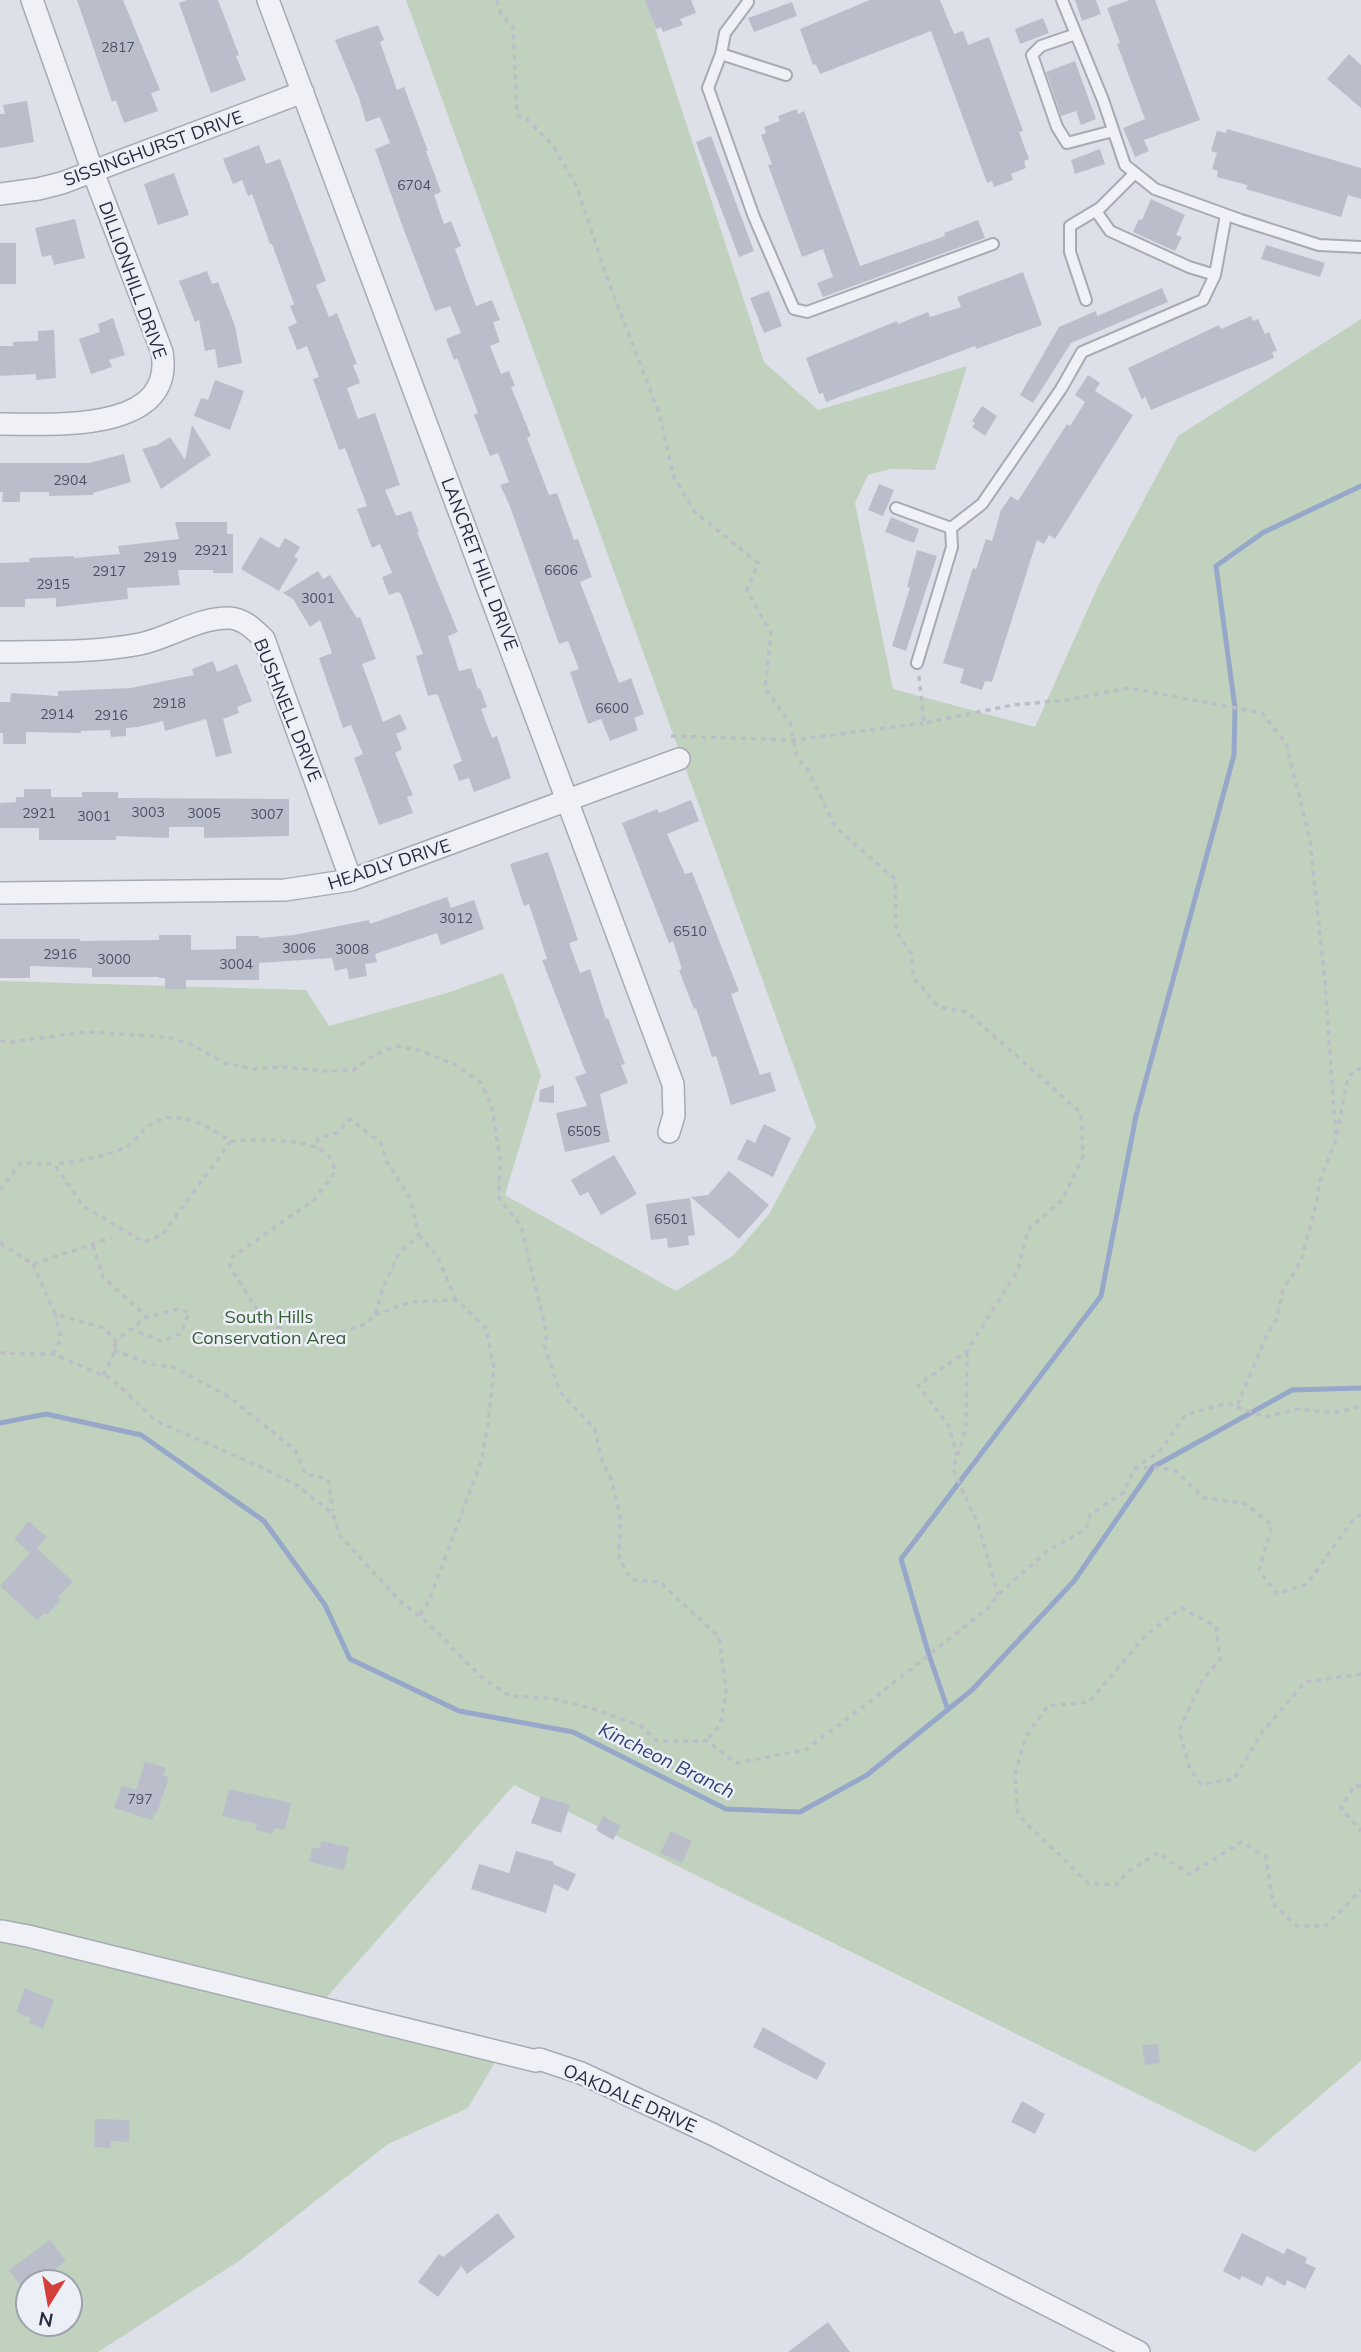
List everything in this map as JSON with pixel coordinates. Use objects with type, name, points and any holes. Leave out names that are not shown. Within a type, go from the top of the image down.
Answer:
[{"type":"street","name":"DILLIONHILL DRIVE","points":[[0,424],[65,423],[129,412],[151,399],[164,377],[162,352],[93,172],[32,0]]},
{"type":"street","name":"LANCRET HILL DRIVE","points":[[268,0],[673,1084],[674,1115],[669,1132]]},
{"type":"street","name":"SISSINGHURST DRIVE","points":[[0,194],[38,189],[93,172],[303,92]]},
{"type":"street","name":"BUSHNELL DRIVE","points":[[0,652],[90,651],[116,648],[144,643],[218,619],[231,618],[244,622],[264,639],[351,880]]},
{"type":"street","name":"HEADLY DRIVE","points":[[0,893],[285,890],[351,880],[679,759]]},
{"type":"street","name":"OAKDALE DRIVE","points":[[2,1931],[536,2061],[539,2059],[581,2073],[723,2140],[1139,2352]]},
{"type":"lane","points":[[1062,0],[1125,165],[1155,189],[1226,215],[1319,245],[1361,247]]},
{"type":"lane","points":[[749,1],[725,33],[721,54],[708,88],[754,217],[794,309],[807,312],[993,244]]},
{"type":"lane","points":[[1076,34],[1041,46],[1032,55],[1057,127],[1067,143],[1114,131]]},
{"type":"lane","points":[[721,54],[786,75]]},
{"type":"lane","points":[[1086,300],[1070,252],[1070,226],[1096,211],[1135,173]]},
{"type":"lane","points":[[1096,211],[1110,231],[1189,267],[1215,275]]},
{"type":"lane","points":[[951,528],[982,504],[1061,389],[1082,352],[1203,300],[1215,275],[1226,215]]},
{"type":"lane","points":[[896,508],[951,528]]},
{"type":"lane","points":[[917,663],[952,547],[951,528]]},
{"type":"path","points":[[497,0],[501,14],[513,27],[517,115],[527,119],[553,146],[577,187],[606,275],[659,413],[674,477],[694,512],[758,563],[747,590],[771,633],[765,688],[790,723],[797,757],[808,770],[836,828],[895,879],[896,931],[911,953],[914,978],[939,1007],[967,1012],[1081,1113],[1083,1157],[1062,1200],[1028,1230],[1018,1270],[967,1351],[918,1385],[949,1426],[957,1455]]},
{"type":"path","points":[[917,663],[923,723]]},
{"type":"path","points":[[670,736],[794,740],[923,723],[1013,705],[1067,700],[1129,688],[1262,713],[1286,743],[1310,840],[1325,982],[1336,1140]]},
{"type":"path","points":[[0,1041],[11,1042],[87,1032],[167,1037],[192,1045],[225,1063],[253,1069],[282,1067],[323,1071],[353,1070],[374,1055],[396,1046],[418,1050],[454,1064],[481,1083],[492,1107],[500,1160],[499,1198],[521,1226],[547,1335],[544,1345],[561,1392],[595,1429],[601,1458],[612,1481],[620,1515],[620,1559],[632,1580],[660,1581],[719,1637],[726,1690],[722,1724],[707,1741]]},
{"type":"path","points":[[1237,1406],[1266,1337],[1277,1318],[1282,1292],[1301,1261],[1320,1180],[1336,1140],[1348,1076],[1361,1068]]},
{"type":"path","points":[[0,1190],[22,1163],[83,1161],[130,1145],[148,1125],[175,1116],[200,1123],[231,1141],[274,1139],[316,1147],[330,1157],[335,1172],[314,1200],[232,1257],[230,1267],[256,1308],[291,1338],[316,1341],[365,1324],[376,1315],[410,1302],[456,1300]]},
{"type":"path","points":[[316,1147],[318,1138],[336,1133],[350,1118],[381,1143],[386,1160],[410,1198],[419,1235],[437,1256],[456,1300],[486,1328],[494,1368],[481,1462],[428,1602],[419,1616]]},
{"type":"path","points":[[54,1164],[83,1206],[144,1242],[162,1235],[231,1141]]},
{"type":"path","points":[[376,1315],[383,1288],[399,1253],[419,1235]]},
{"type":"path","points":[[33,1264],[111,1238]]},
{"type":"path","points":[[0,1243],[33,1264],[55,1314],[61,1339],[53,1354]]},
{"type":"path","points":[[93,1245],[103,1277],[147,1317]]},
{"type":"path","points":[[103,1375],[116,1341],[131,1329],[147,1317],[178,1309],[189,1312],[181,1334],[161,1341],[131,1329]]},
{"type":"path","points":[[55,1314],[104,1328],[116,1341]]},
{"type":"path","points":[[114,1350],[150,1364],[174,1367],[229,1396],[295,1451],[306,1474],[328,1479],[333,1514],[340,1536],[402,1603],[419,1616],[482,1678],[510,1696],[550,1698],[641,1726],[657,1741],[707,1741],[736,1763],[804,1750],[868,1703],[972,1621],[1046,1552],[1086,1529],[1090,1516],[1124,1492],[1133,1469],[1161,1450],[1185,1415],[1227,1403],[1265,1417],[1298,1409],[1333,1413],[1361,1406]]},
{"type":"path","points":[[967,1351],[966,1429],[953,1469],[979,1527],[998,1595]]},
{"type":"path","points":[[0,1353],[53,1354],[112,1379],[156,1421],[264,1468],[298,1486],[333,1514]]},
{"type":"path","points":[[1133,1469],[1153,1467],[1174,1470],[1204,1498],[1244,1503],[1272,1525],[1259,1570],[1277,1594],[1307,1584],[1355,1517],[1361,1515]]},
{"type":"path","points":[[1361,1674],[1305,1682],[1263,1731],[1234,1779],[1201,1784],[1190,1769],[1179,1731],[1202,1681],[1220,1659],[1216,1626],[1181,1608],[1146,1635],[1089,1702],[1048,1706],[1026,1736],[1015,1774],[1018,1815],[1088,1883],[1116,1885],[1127,1872],[1158,1853],[1189,1874],[1242,1842],[1266,1857],[1273,1904],[1297,1926],[1326,1926],[1361,1890]]},
{"type":"path","points":[[1361,1786],[1354,1786],[1341,1808],[1361,1832]]},
{"type":"green space","name":"South Hills Conservation Area","points":[[406,0],[646,0],[764,362],[818,410],[967,366],[935,470],[890,469],[868,475],[855,503],[893,689],[1035,727],[1099,584],[1178,436],[1361,319],[1361,2061],[1255,2152],[514,1785],[318,2007],[501,2052],[468,2108],[388,2144],[239,2261],[98,2352],[0,2352],[0,981],[306,990],[329,1026],[447,993],[503,973],[541,1075],[505,1195],[676,1291],[734,1255],[769,1214],[816,1127]]},
{"type":"building","points":[[77,0],[123,0],[160,90],[151,93],[158,111],[124,123],[116,100],[112,102]]},
{"type":"building","points":[[187,0],[218,0],[246,80],[211,93],[179,3]]},
{"type":"building","points":[[645,0],[691,0],[696,13],[680,19],[683,25],[663,32],[661,27],[656,29]]},
{"type":"building","points":[[870,0],[940,0],[954,34],[963,31],[968,45],[989,37],[1023,131],[1019,132],[1029,159],[1024,161],[1026,168],[1011,174],[1013,180],[994,187],[992,181],[987,183],[931,31],[820,74],[816,64],[813,65],[800,29]]},
{"type":"building","points":[[1075,0],[1096,0],[1101,14],[1082,21]]},
{"type":"building","points":[[1130,0],[1155,0],[1200,120],[1144,140],[1149,151],[1135,157],[1123,128],[1145,119],[1117,44],[1120,43],[1107,8]]},
{"type":"building","points":[[792,2],[797,16],[754,32],[748,18]]},
{"type":"building","points":[[1043,18],[1049,33],[1020,44],[1015,29]]},
{"type":"building","points":[[378,25],[384,40],[380,42],[397,90],[404,87],[428,151],[441,192],[434,195],[444,224],[451,221],[461,246],[455,249],[476,306],[492,300],[500,320],[493,322],[500,342],[490,346],[501,374],[509,371],[515,386],[511,387],[531,436],[527,438],[549,495],[557,493],[574,540],[578,539],[592,577],[580,582],[590,608],[619,683],[631,678],[644,714],[634,718],[638,730],[610,741],[601,719],[588,724],[570,672],[579,669],[568,641],[559,644],[500,485],[509,482],[498,453],[490,456],[474,415],[478,413],[457,358],[454,360],[446,339],[461,333],[450,306],[435,311],[375,149],[390,143],[380,117],[366,122],[335,40]]},
{"type":"building","points":[[1349,54],[1361,65],[1361,108],[1327,79]]},
{"type":"building","points":[[1075,61],[1096,119],[1081,125],[1076,111],[1061,116],[1046,72]]},
{"type":"building","points":[[27,101],[34,142],[0,148],[0,114],[5,114],[3,105]]},
{"type":"building","points":[[797,109],[798,114],[804,111],[860,266],[945,236],[944,233],[978,220],[985,238],[823,297],[817,283],[833,277],[823,249],[802,257],[768,165],[772,164],[761,135],[766,133],[764,127],[780,121],[778,116]]},
{"type":"building","points":[[1227,129],[1361,168],[1361,199],[1348,195],[1341,217],[1246,189],[1247,185],[1217,177],[1218,171],[1212,169],[1217,153],[1211,151],[1217,131],[1226,133]]},
{"type":"building","points":[[711,136],[754,251],[739,257],[696,142]]},
{"type":"building","points":[[259,145],[266,164],[280,159],[326,281],[316,285],[329,317],[337,313],[357,364],[353,365],[360,383],[347,388],[358,419],[375,413],[400,485],[385,490],[396,516],[411,511],[458,632],[448,636],[459,671],[471,668],[487,707],[481,709],[492,738],[497,736],[511,778],[474,792],[469,778],[459,781],[453,765],[462,761],[438,695],[428,696],[416,656],[423,654],[401,594],[398,592],[389,595],[382,577],[392,573],[380,544],[372,548],[357,509],[367,506],[345,448],[339,450],[313,379],[319,377],[307,346],[297,350],[288,327],[297,323],[290,306],[294,304],[272,244],[252,194],[248,196],[242,180],[233,184],[223,159]]},
{"type":"building","points":[[1100,149],[1105,164],[1075,174],[1071,160]]},
{"type":"building","points":[[174,173],[189,215],[158,225],[144,184]]},
{"type":"building","points":[[1151,199],[1185,215],[1176,235],[1182,237],[1175,251],[1133,232],[1139,219],[1142,220]]},
{"type":"building","points":[[75,219],[85,258],[54,265],[51,255],[42,257],[35,228]]},
{"type":"building","points":[[0,243],[16,243],[16,284],[0,284]]},
{"type":"building","points":[[1266,245],[1325,263],[1320,277],[1261,259]]},
{"type":"building","points":[[207,271],[212,284],[218,282],[235,326],[242,363],[218,368],[215,349],[205,351],[199,320],[195,322],[179,281]]},
{"type":"building","points":[[1023,272],[1042,325],[976,349],[975,346],[826,402],[823,393],[819,394],[806,358],[897,321],[898,324],[928,312],[930,317],[961,307],[957,297]]},
{"type":"building","points":[[1162,288],[1168,302],[1071,343],[1033,403],[1020,395],[1059,327],[1096,311],[1097,316]]},
{"type":"building","points":[[769,291],[782,326],[764,333],[750,298]]},
{"type":"building","points":[[1251,316],[1253,321],[1258,319],[1265,334],[1269,332],[1277,351],[1272,352],[1274,358],[1151,410],[1145,396],[1142,400],[1128,368],[1219,325],[1221,329]]},
{"type":"building","points":[[113,318],[125,355],[109,360],[112,367],[91,374],[79,339],[100,332],[98,324]]},
{"type":"building","points":[[54,330],[56,378],[36,380],[36,374],[0,376],[0,346],[13,346],[13,342],[38,341],[38,331]]},
{"type":"building","points":[[1088,375],[1100,383],[1095,391],[1133,415],[1055,539],[1049,535],[1044,544],[1037,540],[992,682],[985,681],[982,690],[960,683],[964,669],[943,663],[973,568],[976,569],[986,539],[992,541],[1001,510],[1011,496],[1018,501],[1067,424],[1070,426],[1085,402],[1075,395]]},
{"type":"building","points":[[215,380],[244,391],[230,430],[194,416],[201,398],[208,400]]},
{"type":"building","points":[[982,406],[997,416],[985,436],[972,427],[975,423],[972,421]]},
{"type":"building","points":[[192,425],[211,455],[161,489],[142,449],[157,445],[170,437],[185,460]]},
{"type":"building","points":[[124,454],[131,482],[93,495],[49,496],[49,492],[20,492],[20,502],[2,502],[0,463],[89,463]]},
{"type":"building","points":[[879,484],[894,490],[883,516],[868,510]]},
{"type":"building","points":[[891,517],[919,529],[914,543],[885,532]]},
{"type":"building","points":[[175,522],[227,522],[227,534],[233,534],[233,573],[178,570],[180,585],[127,588],[128,599],[56,607],[56,598],[25,599],[25,607],[0,607],[0,563],[30,562],[29,558],[120,554],[118,546],[179,539]]},
{"type":"building","points":[[260,537],[279,548],[285,538],[300,547],[294,557],[298,559],[279,591],[241,569]]},
{"type":"building","points":[[917,550],[937,556],[906,651],[892,646],[910,588],[907,587]]},
{"type":"building","points":[[318,571],[323,579],[330,575],[357,618],[360,617],[376,659],[362,664],[383,722],[400,714],[407,729],[396,734],[402,749],[395,753],[413,795],[407,797],[413,813],[379,825],[354,758],[363,754],[351,725],[343,728],[319,658],[332,653],[320,620],[310,627],[293,599],[283,593]]},
{"type":"building","points":[[213,661],[217,672],[237,664],[252,701],[237,707],[239,713],[223,719],[232,753],[216,757],[206,719],[165,731],[163,721],[126,728],[126,736],[111,737],[110,730],[81,733],[26,732],[26,744],[3,744],[3,733],[0,733],[0,702],[10,702],[11,693],[58,696],[58,691],[131,688],[194,675],[192,669]]},
{"type":"building","points":[[24,789],[51,789],[51,797],[82,797],[82,792],[118,792],[118,798],[289,799],[289,836],[204,838],[204,827],[169,827],[169,838],[116,836],[116,840],[39,840],[39,828],[0,828],[0,803],[16,802],[16,797],[24,797]]},
{"type":"building","points":[[691,800],[699,821],[667,834],[685,874],[692,872],[739,991],[731,994],[760,1075],[770,1072],[776,1091],[731,1105],[716,1056],[712,1057],[696,1008],[694,1009],[679,970],[682,969],[673,941],[669,943],[622,823],[657,809],[659,813]]},
{"type":"building","points":[[548,852],[578,940],[569,943],[580,973],[590,969],[606,1019],[608,1018],[625,1064],[621,1065],[628,1083],[600,1094],[610,1142],[565,1152],[556,1113],[587,1106],[575,1077],[586,1073],[542,960],[547,959],[529,904],[524,906],[510,864]]},
{"type":"building","points":[[447,897],[451,908],[474,900],[484,929],[441,945],[437,933],[375,954],[377,962],[365,964],[367,976],[349,979],[347,968],[335,971],[332,958],[259,963],[259,980],[186,980],[186,989],[165,989],[165,978],[159,977],[92,977],[92,968],[30,966],[30,978],[0,978],[0,939],[159,940],[159,935],[191,935],[191,950],[236,949],[236,936],[259,938],[294,935],[369,920],[370,924]]},
{"type":"building","points":[[554,1085],[554,1103],[539,1102],[540,1090]]},
{"type":"building","points":[[764,1124],[791,1138],[773,1177],[737,1159],[747,1139],[755,1143]]},
{"type":"building","points":[[614,1155],[637,1194],[601,1215],[588,1192],[580,1196],[571,1180]]},
{"type":"building","points":[[729,1171],[769,1205],[739,1239],[691,1197],[708,1195]]},
{"type":"building","points":[[690,1198],[695,1235],[688,1236],[689,1245],[668,1248],[667,1238],[651,1240],[646,1204]]},
{"type":"building","points":[[29,1521],[47,1537],[37,1548],[73,1582],[58,1597],[61,1600],[47,1615],[45,1613],[37,1620],[0,1586],[30,1553],[14,1539]]},
{"type":"building","points":[[145,1761],[166,1768],[163,1775],[169,1777],[152,1820],[114,1808],[122,1785],[136,1790]]},
{"type":"building","points":[[229,1789],[291,1803],[285,1830],[274,1828],[272,1834],[255,1830],[257,1824],[222,1816]]},
{"type":"building","points":[[541,1796],[570,1805],[561,1833],[531,1823]]},
{"type":"building","points":[[603,1816],[621,1826],[613,1840],[596,1830]]},
{"type":"building","points":[[671,1831],[692,1841],[682,1863],[660,1853]]},
{"type":"building","points":[[321,1841],[349,1847],[344,1870],[309,1862],[312,1847],[320,1849]]},
{"type":"building","points":[[516,1851],[554,1862],[553,1864],[576,1874],[568,1891],[554,1884],[546,1913],[471,1889],[479,1864],[509,1873]]},
{"type":"building","points":[[25,1988],[54,2000],[43,2029],[29,2023],[31,2018],[16,2012]]},
{"type":"building","points":[[763,2027],[826,2063],[817,2080],[753,2047]]},
{"type":"building","points":[[1158,2044],[1160,2063],[1145,2065],[1142,2045]]},
{"type":"building","points":[[1022,2101],[1045,2114],[1035,2134],[1011,2122]]},
{"type":"building","points":[[95,2119],[130,2120],[129,2142],[111,2141],[111,2148],[94,2147]]},
{"type":"building","points":[[498,2213],[515,2237],[467,2274],[461,2266],[438,2297],[418,2282],[439,2254],[443,2257]]},
{"type":"building","points":[[1242,2233],[1284,2254],[1287,2248],[1307,2258],[1305,2263],[1316,2268],[1305,2289],[1287,2280],[1285,2286],[1267,2276],[1262,2286],[1242,2276],[1240,2280],[1223,2271]]},
{"type":"building","points":[[50,2240],[66,2261],[57,2268],[14,2268],[14,2277],[9,2270]]},
{"type":"building","points":[[828,2322],[850,2352],[788,2352]]},
{"type":"waterway","points":[[948,1710],[901,1559],[1101,1296],[1136,1116],[1234,755],[1235,708],[1216,566],[1264,532],[1361,486]]},
{"type":"waterway","name":"Kincheon Branch","points":[[0,1423],[46,1414],[141,1435],[264,1521],[325,1605],[350,1659],[459,1711],[573,1732],[726,1809],[800,1812],[867,1775],[972,1690],[1074,1581],[1153,1467],[1292,1390],[1361,1388]]}]
